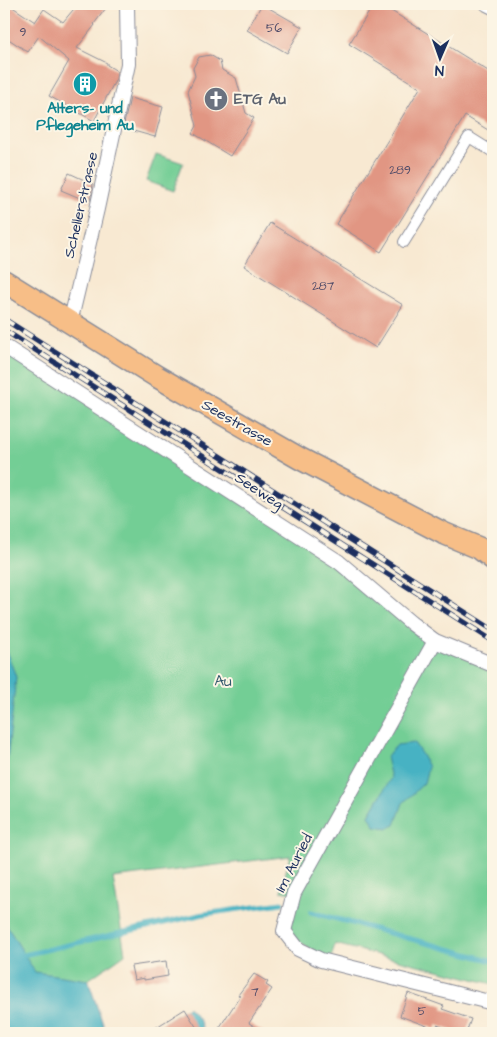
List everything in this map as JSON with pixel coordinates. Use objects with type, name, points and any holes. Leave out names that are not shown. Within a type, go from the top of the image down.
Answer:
[{"type":"main road","name":"Seestrasse","points":[[4,281],[156,376],[299,458],[443,533],[489,552]]},
{"type":"street","name":"Schellerstrasse","points":[[70,323],[96,214],[128,64],[127,4]]},
{"type":"street","points":[[488,4],[493,7]]},
{"type":"street","points":[[404,242],[469,137],[493,152]]},
{"type":"street","name":"Seeweg","points":[[4,346],[339,562],[435,641],[493,665]]},
{"type":"street","name":"Im Auried","points":[[435,641],[294,893],[284,931],[298,948],[321,960],[493,1003]]},
{"type":"green space","points":[[156,154],[183,163],[173,191],[146,181]]},
{"type":"green space","name":"Au","points":[[4,346],[339,562],[411,623],[493,665],[493,984],[335,944],[330,962],[284,931],[293,893],[281,891],[290,856],[113,878],[125,954],[88,980],[49,1001],[4,971]]},
{"type":"water","points":[[4,644],[16,677],[6,770],[4,817]]},
{"type":"water","points":[[414,743],[428,767],[424,783],[403,803],[395,825],[388,828],[375,826],[369,815],[391,778],[386,757],[397,745]]},
{"type":"water","points":[[4,921],[35,972],[88,980],[106,1033],[4,1033]]},
{"type":"water","points":[[188,1007],[202,1026],[201,1033],[149,1033]]},
{"type":"building","points":[[4,4],[8,4],[35,22],[44,9],[63,22],[78,4],[109,4],[77,48],[107,63],[107,65],[117,71],[116,79],[94,121],[49,96],[69,61],[39,36],[28,52],[4,36]]},
{"type":"building","points":[[262,4],[302,27],[287,53],[247,30]]},
{"type":"building","points":[[374,4],[380,4],[493,74],[493,133],[465,116],[381,252],[336,224],[420,88],[349,44]]},
{"type":"building","name":"ETG Au","points":[[210,55],[220,61],[222,70],[236,78],[246,113],[254,118],[230,156],[193,133],[197,126],[188,91],[195,76],[193,68],[199,57]]},
{"type":"building","points":[[130,98],[163,107],[155,137],[123,128]]},
{"type":"building","points":[[69,173],[93,184],[90,201],[61,190]]},
{"type":"building","points":[[270,223],[403,305],[376,348],[244,266]]},
{"type":"building","points":[[166,961],[168,976],[134,980],[131,966]]},
{"type":"building","points":[[254,974],[268,982],[266,985],[272,989],[249,1023],[265,1033],[216,1033],[240,996],[238,995]]},
{"type":"building","points":[[408,993],[444,1006],[442,1009],[471,1019],[466,1033],[459,1033],[437,1025],[435,1029],[400,1016]]},
{"type":"building","points":[[185,1009],[200,1033],[147,1033]]},
{"type":"waterway","points":[[19,956],[204,914],[282,903]]},
{"type":"waterway","points":[[311,912],[493,961]]},
{"type":"railway","points":[[4,319],[493,630]]},
{"type":"railway","points":[[4,330],[493,641]]},
{"type":"place","name":"Alters- und Pflegeheim Au","points":[[85,84]]},
{"type":"place","name":"ETG Au","points":[[216,99]]}]
